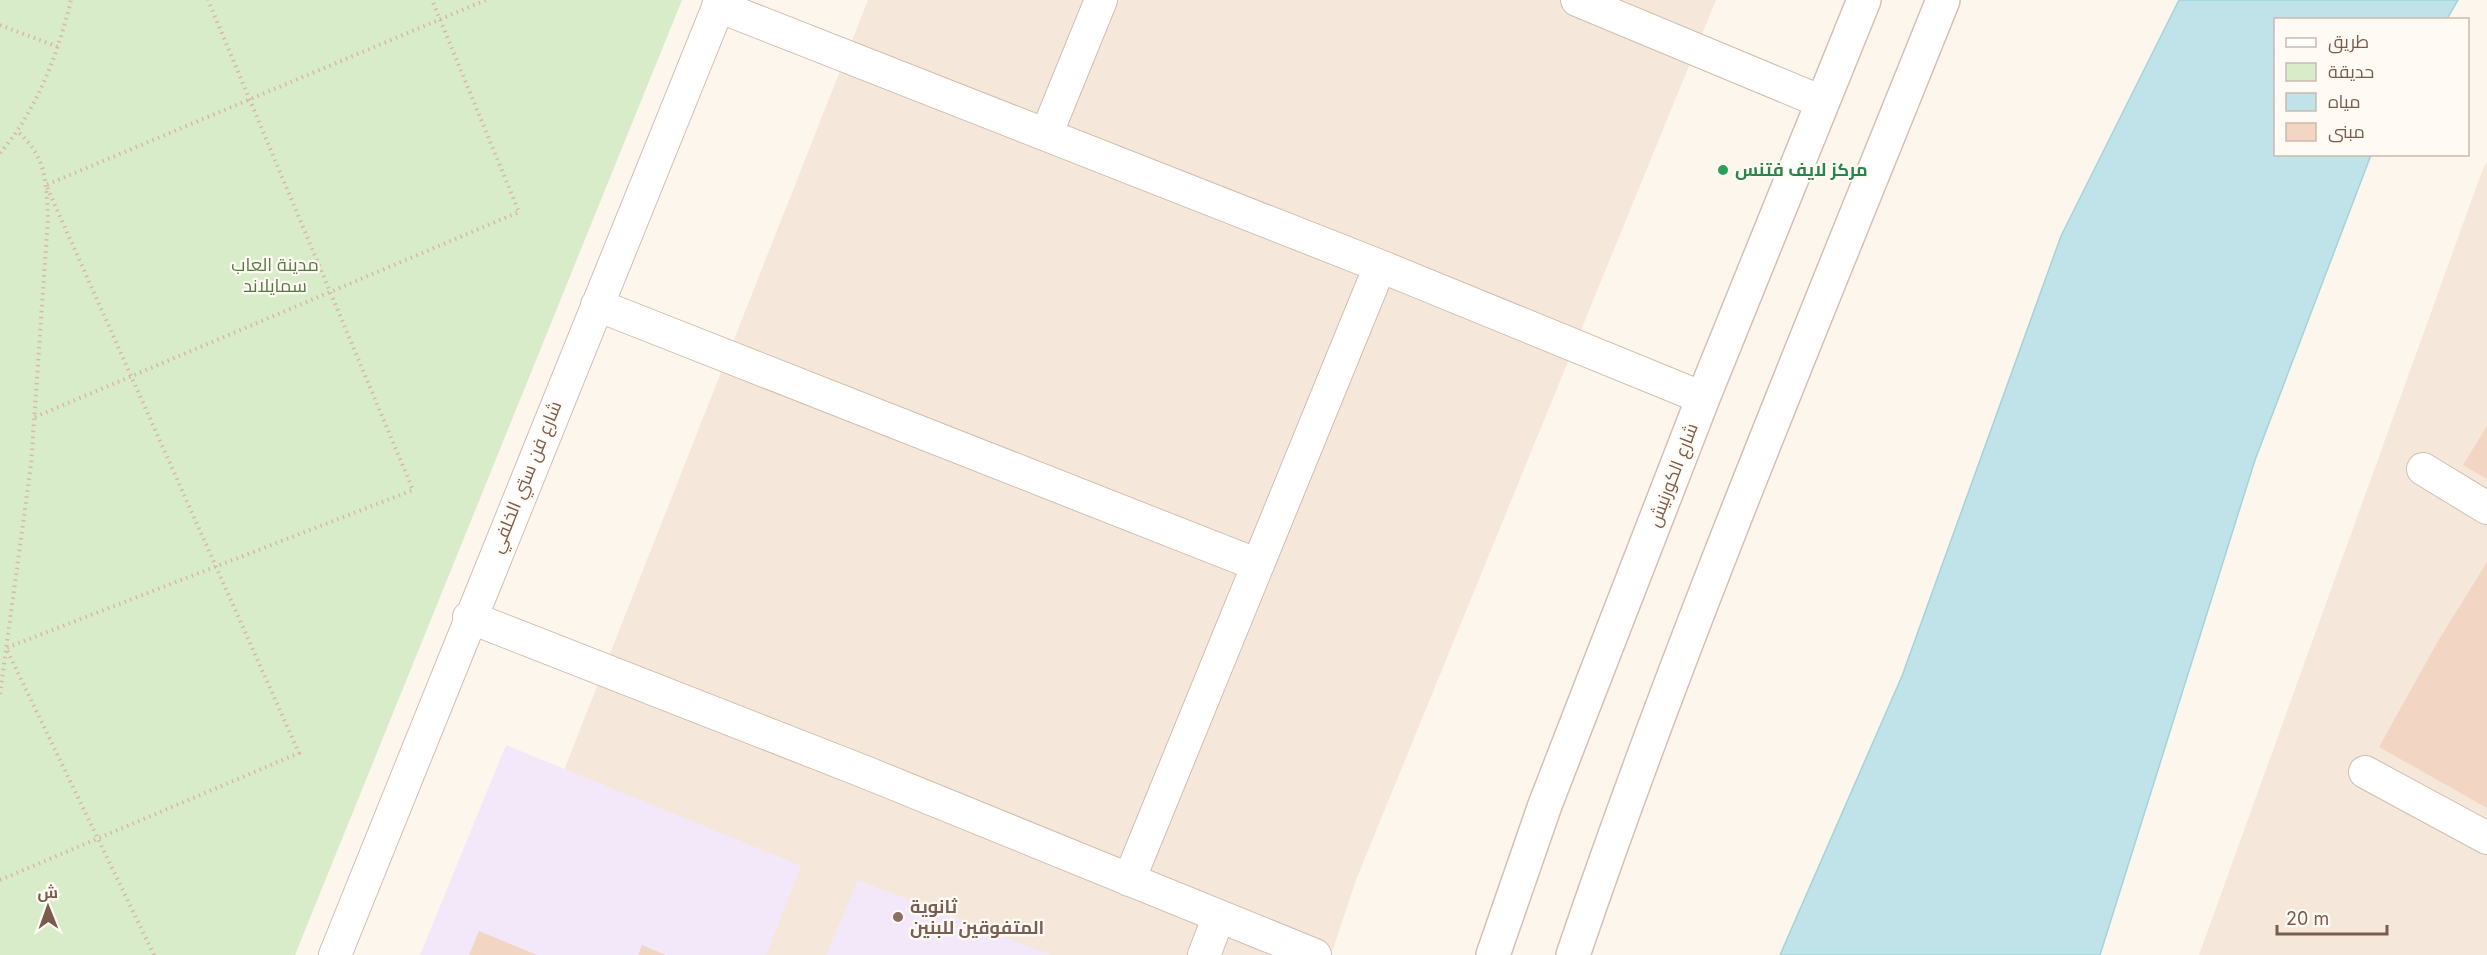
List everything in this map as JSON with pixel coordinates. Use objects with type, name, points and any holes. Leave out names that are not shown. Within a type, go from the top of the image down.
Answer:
[{"type":"main road","name":"شارع الكورنيش","points":[[1493,955],[1545,805],[1703,398],[1864,0]]},
{"type":"main road","points":[[1573,955],[1618,822],[1700,610],[1943,0]]},
{"type":"street","points":[[1046,135],[1101,0]]},
{"type":"street","points":[[1577,0],[1821,102]]},
{"type":"street","points":[[720,3],[1046,135],[1380,266],[1703,398]]},
{"type":"street","name":"شارع فن ستي الخلفي","points":[[335,955],[469,617],[720,3]]},
{"type":"street","points":[[1129,880],[1380,266]]},
{"type":"street","points":[[597,305],[1258,565]]},
{"type":"street","points":[[2423,469],[2487,508]]},
{"type":"street","points":[[469,617],[865,772],[1315,955]]},
{"type":"street","points":[[2365,772],[2487,838]]},
{"type":"street","points":[[1204,955],[1219,916]]},
{"type":"path","points":[[0,153],[40,89],[58,47],[71,0]]},
{"type":"path","points":[[6,648],[413,490],[208,0]]},
{"type":"path","points":[[35,417],[519,212],[432,0]]},
{"type":"path","points":[[46,185],[486,0]]},
{"type":"path","points":[[0,25],[58,47]]},
{"type":"path","points":[[0,694],[22,541],[35,417],[48,219],[42,161],[33,144],[16,130]]},
{"type":"path","points":[[0,880],[299,753],[46,185]]},
{"type":"path","points":[[6,648],[154,955]]},
{"type":"shaded area","points":[[868,0],[1716,0],[1356,880],[1331,955],[491,955]]},
{"type":"shaded area","points":[[2487,161],[2487,955],[2199,955],[2481,174]]},
{"type":"shaded area","points":[[506,745],[801,866],[766,955],[420,955]]},
{"type":"shaded area","name":"ثانوية المتفوقين للبنين","points":[[858,880],[1050,955],[826,955]]},
{"type":"green space","name":"مدينة العاب سمايلاند","points":[[0,0],[682,0],[295,955],[0,955]]},
{"type":"water","points":[[2179,0],[2458,0],[2448,18],[2274,18],[2274,156],[2371,156],[2255,460],[2100,955],[1780,955],[1902,676],[2061,236]]},
{"type":"building","points":[[2487,426],[2487,479],[2463,465]]},
{"type":"building","points":[[2487,562],[2487,808],[2379,747],[2438,641]]},
{"type":"building","points":[[479,931],[537,955],[469,955]]},
{"type":"building","points":[[642,945],[666,955],[638,955]]},
{"type":"place","name":"مركز لايف فتنس","points":[[1723,170]]},
{"type":"place","name":"ثانوية المتفوقين للبنين","points":[[898,917]]}]
